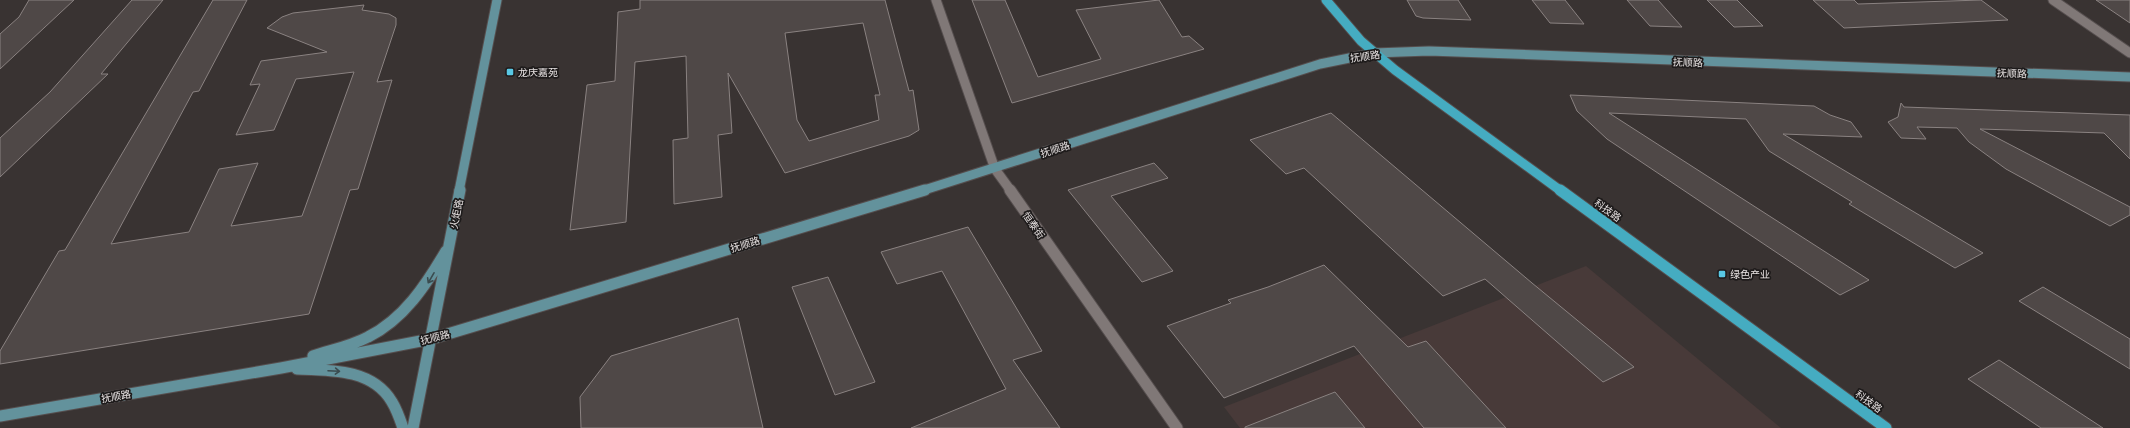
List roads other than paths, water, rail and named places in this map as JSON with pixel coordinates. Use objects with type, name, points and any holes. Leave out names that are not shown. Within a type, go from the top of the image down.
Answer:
[{"type":"main road","name":"科技路","points":[[1326,0],[1374,53],[1886,428]]},
{"type":"street","name":"火炬路","points":[[413,428],[498,0]]},
{"type":"street","name":"恒泰街","points":[[936,0],[995,169],[1177,428]]},
{"type":"street","points":[[2053,0],[2130,53]]},
{"type":"street","name":"抚顺路","points":[[0,416],[281,368],[431,339],[995,169],[1320,64],[1374,53],[1429,52],[2130,77]]},
{"type":"street","points":[[281,368],[369,336],[394,319],[426,286],[450,244]]},
{"type":"street","points":[[281,368],[343,371],[370,380],[389,396],[403,428]]},
{"type":"place","name":"龙庆嘉苑","points":[[510,72]]},
{"type":"place","name":"绿色产业","points":[[1722,274]]}]
